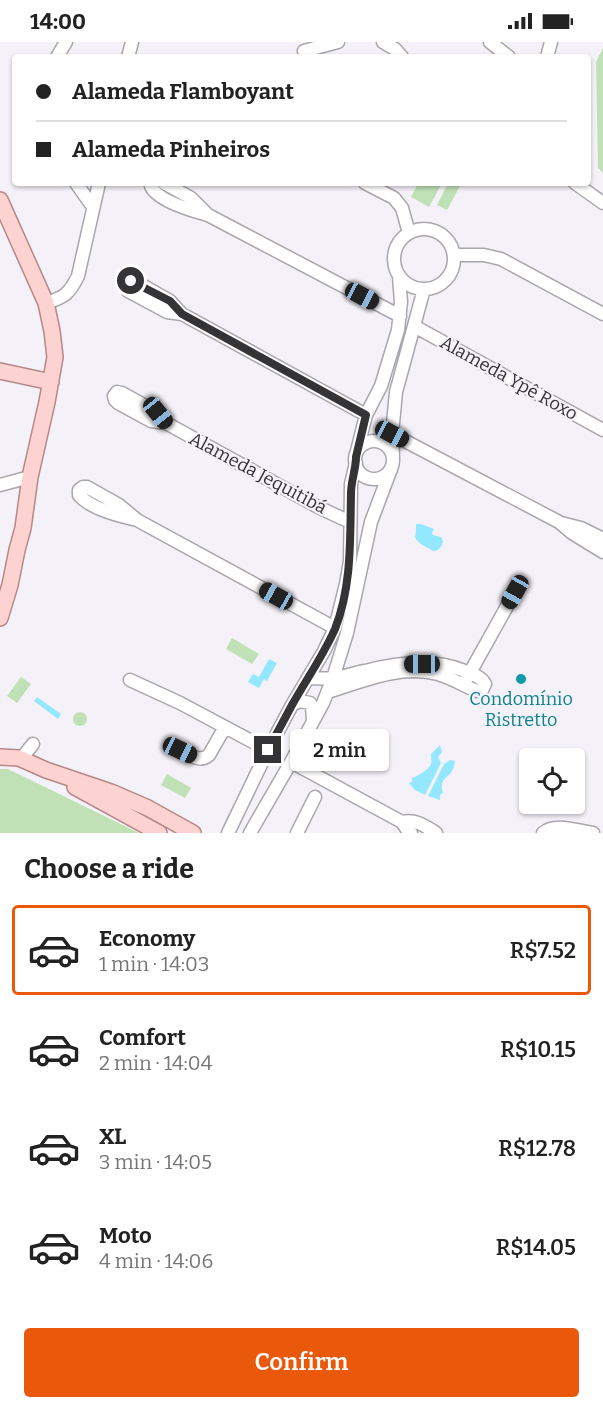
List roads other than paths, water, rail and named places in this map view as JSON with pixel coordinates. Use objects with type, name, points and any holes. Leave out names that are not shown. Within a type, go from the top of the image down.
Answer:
[{"type":"main road","points":[[0,200],[46,303],[55,357],[30,477],[23,528],[2,601],[0,618]]},
{"type":"main road","points":[[0,371],[51,382]]},
{"type":"main road","points":[[0,757],[21,759],[111,792],[193,833]]},
{"type":"main road","points":[[46,770],[159,833]]},
{"type":"street","points":[[304,51],[338,42]]},
{"type":"street","points":[[383,42],[399,54]]},
{"type":"street","points":[[490,42],[504,54]]},
{"type":"street","points":[[78,186],[93,207]]},
{"type":"street","points":[[46,303],[59,299],[71,291],[78,276],[98,186]]},
{"type":"street","points":[[151,186],[153,193],[193,211],[208,215],[400,316]]},
{"type":"street","points":[[169,186],[191,198],[208,215]]},
{"type":"street","points":[[371,186],[393,198],[402,208],[408,233]]},
{"type":"street","points":[[579,186],[603,203]]},
{"type":"street","points":[[228,833],[268,750],[335,628],[350,561],[351,484],[366,415],[381,386],[400,316],[399,276],[394,257],[396,248],[408,233],[428,229],[445,237],[451,245],[454,265],[443,282],[424,289],[406,283],[399,276]]},
{"type":"street","points":[[454,255],[484,255],[501,259],[603,314]]},
{"type":"street","points":[[250,833],[313,721],[333,678],[347,633],[369,531],[392,463],[396,392],[424,289]]},
{"type":"street","points":[[182,314],[366,415]]},
{"type":"street","name":"Alameda Ypê Roxo","points":[[414,326],[603,429]]},
{"type":"street","name":"Alameda Jequitibá","points":[[166,423],[320,508],[350,522]]},
{"type":"street","points":[[392,434],[560,522],[582,528],[603,539]]},
{"type":"street","points":[[377,441],[388,446],[392,463],[387,474],[375,479],[368,478],[358,470],[357,457],[366,443],[377,441]]},
{"type":"street","points":[[0,485],[30,477]]},
{"type":"street","points":[[137,520],[335,628]]},
{"type":"street","points":[[560,522],[572,533],[603,552]]},
{"type":"street","points":[[463,685],[515,592]]},
{"type":"street","points":[[309,678],[333,678],[404,663],[440,664],[449,671],[463,685],[477,692],[484,688],[484,684],[482,679],[470,673],[449,671],[405,672],[378,677],[328,692]]},
{"type":"street","points":[[130,680],[180,703],[268,750]]},
{"type":"street","points":[[292,705],[300,701],[310,703],[313,710],[313,721]]},
{"type":"street","points":[[180,750],[200,759],[206,758],[225,727]]},
{"type":"street","points":[[21,759],[33,744]]},
{"type":"street","points":[[291,762],[402,822],[411,833]]},
{"type":"street","points":[[245,797],[257,798],[265,807]]},
{"type":"street","points":[[297,833],[315,797]]},
{"type":"street","points":[[402,822],[416,822],[436,833]]},
{"type":"street","points":[[543,833],[554,827],[593,833]]},
{"type":"water","points":[[416,524],[434,529],[433,535],[441,537],[443,541],[440,548],[433,551],[418,542],[415,537]]},
{"type":"water","points":[[269,659],[277,663],[267,681],[264,679],[259,688],[248,682],[253,674],[259,677]]},
{"type":"water","points":[[37,697],[61,714],[58,719],[34,701]]},
{"type":"water","points":[[440,745],[442,752],[438,757],[441,763],[425,795],[415,790],[409,783],[412,782],[412,778],[423,773],[430,766],[431,754]]},
{"type":"water","points":[[450,760],[455,761],[454,768],[443,782],[443,793],[440,795],[440,800],[428,796],[444,764]]},
{"type":"place","name":"Condomínio Ristretto","points":[[521,679]]}]
